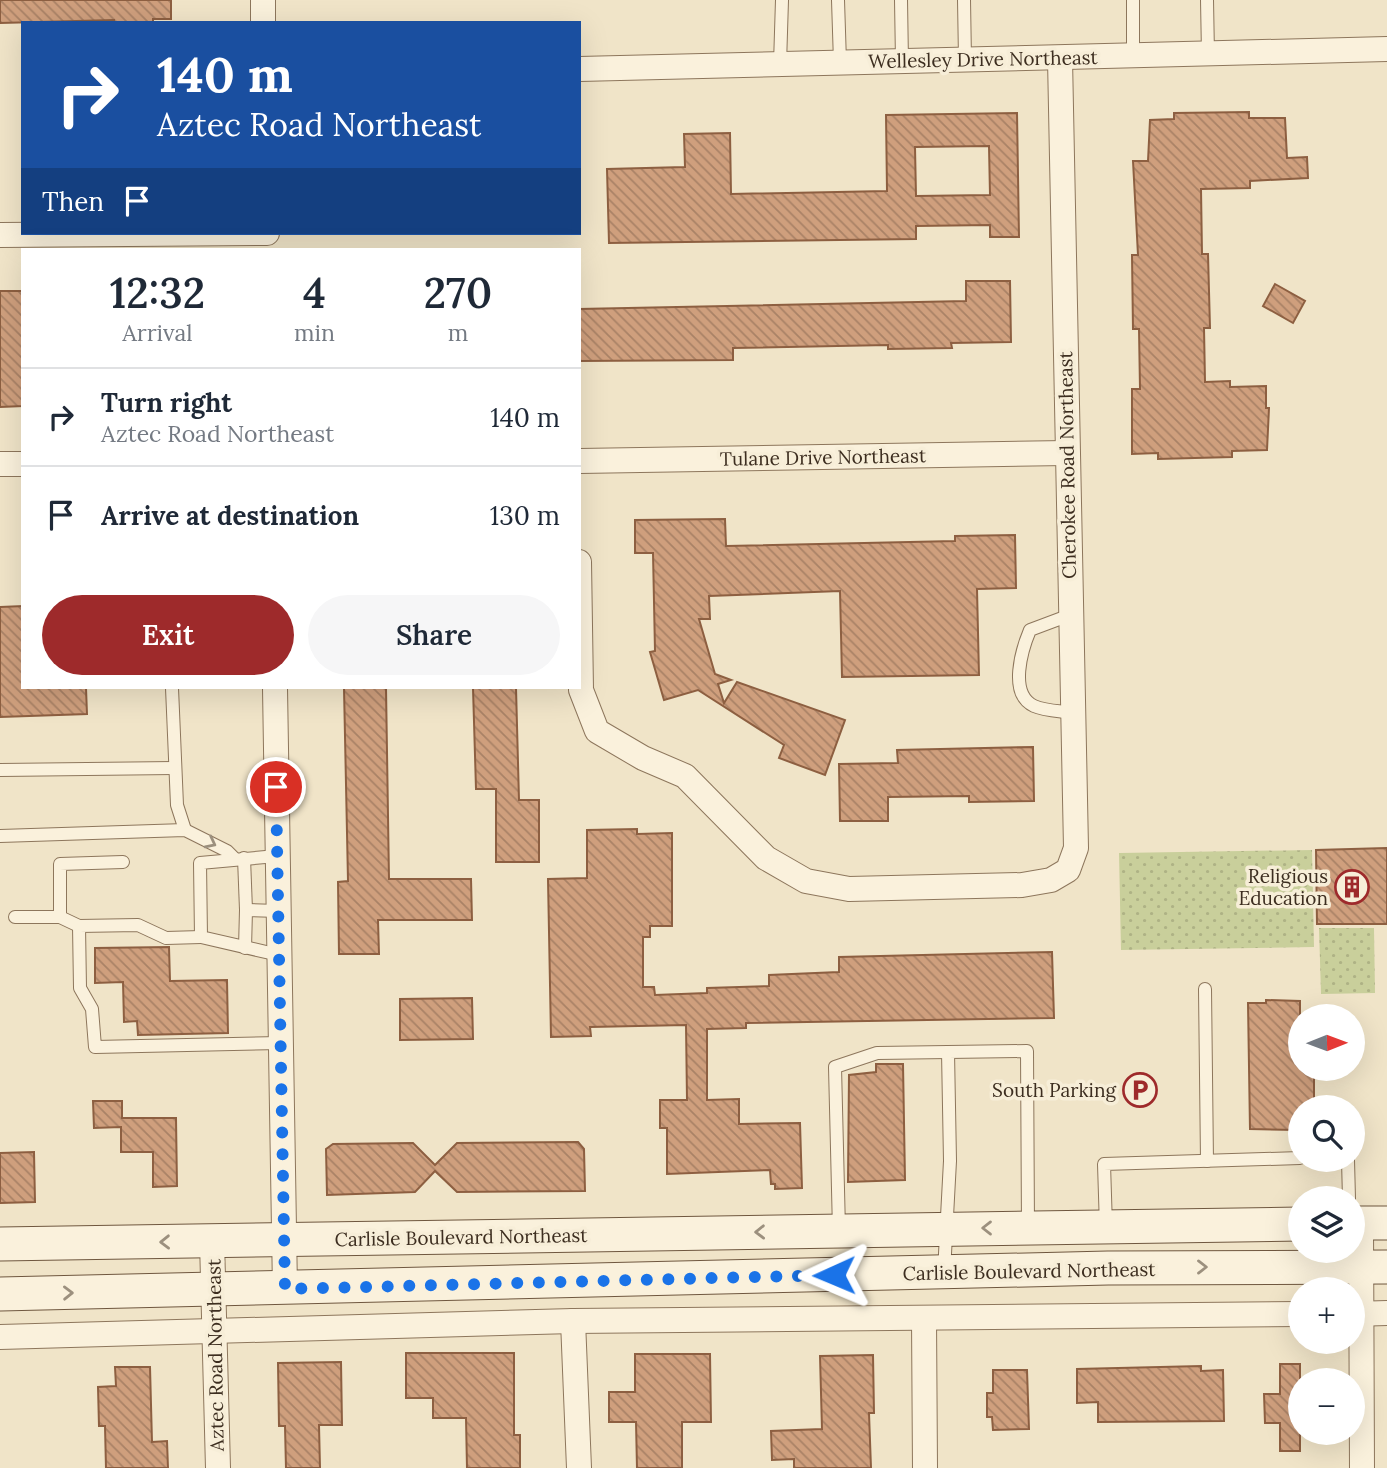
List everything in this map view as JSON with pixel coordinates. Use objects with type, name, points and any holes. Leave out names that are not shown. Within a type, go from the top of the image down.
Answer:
[{"type":"main road","name":"Carlisle Boulevard Northeast","points":[[0,1244],[1288,1224]]},
{"type":"main road","name":"Carlisle Boulevard Northeast","points":[[0,1294],[944,1272],[1375,1267]]},
{"type":"street","points":[[262,0],[263,21]]},
{"type":"street","name":"Wellesley Drive Northeast","points":[[581,69],[1387,49]]},
{"type":"street","name":"Cherokee Road Northeast","points":[[581,689],[597,731],[643,758],[685,776],[766,858],[806,881],[849,889],[1022,885],[1051,880],[1068,870],[1076,848],[1060,58]]},
{"type":"street","points":[[0,235],[21,235]]},
{"type":"street","name":"Tulane Drive Northeast","points":[[581,461],[1066,453]]},
{"type":"street","points":[[0,464],[21,464]]},
{"type":"street","points":[[275,689],[285,1289]]},
{"type":"street","points":[[1362,1468],[1367,1313],[1375,1267],[1365,1233]]},
{"type":"street","name":"Aztec Road Northeast","points":[[212,1241],[218,1468]]},
{"type":"street","points":[[0,1338],[214,1329],[573,1321],[1288,1314]]},
{"type":"street","points":[[924,1319],[925,1468]]},
{"type":"street","points":[[573,1321],[579,1468]]},
{"type":"lane","points":[[780,64],[782,0]]},
{"type":"lane","points":[[838,0],[840,62]]},
{"type":"lane","points":[[901,0],[902,61]]},
{"type":"lane","points":[[964,0],[965,60]]},
{"type":"lane","points":[[1133,0],[1133,56]]},
{"type":"lane","points":[[1207,0],[1208,54]]},
{"type":"lane","points":[[1070,615],[1030,630],[1022,648],[1019,679],[1026,699],[1034,706],[1073,713]]},
{"type":"lane","points":[[172,689],[177,805],[185,830]]},
{"type":"lane","points":[[0,770],[174,768]]},
{"type":"lane","points":[[0,836],[185,830],[239,859],[246,910],[244,948]]},
{"type":"lane","points":[[201,937],[200,863],[277,856]]},
{"type":"lane","points":[[60,917],[60,864],[123,862]]},
{"type":"lane","points":[[246,910],[278,911]]},
{"type":"lane","points":[[15,917],[60,917],[79,926],[138,925],[166,938],[201,937],[279,955]]},
{"type":"lane","points":[[79,926],[80,988],[92,1009],[95,1047],[280,1043]]},
{"type":"lane","points":[[1205,989],[1207,1161]]},
{"type":"lane","points":[[838,1230],[835,1067],[877,1053],[1027,1051],[1028,1228]]},
{"type":"lane","points":[[944,1272],[950,1161],[948,1052]]},
{"type":"lane","points":[[1105,1227],[1104,1164],[1288,1158]]},
{"type":"green space","points":[[1312,850],[1314,947],[1121,950],[1119,853]]},
{"type":"green space","points":[[1319,928],[1374,928],[1375,993],[1321,994]]},
{"type":"building","points":[[0,0],[171,0],[171,19],[0,23]]},
{"type":"building","points":[[1249,112],[1249,118],[1285,118],[1287,158],[1307,157],[1308,178],[1250,181],[1250,188],[1201,189],[1202,254],[1208,254],[1210,328],[1204,328],[1205,382],[1230,381],[1230,387],[1266,386],[1266,408],[1269,408],[1267,450],[1232,451],[1232,457],[1158,459],[1158,453],[1132,454],[1132,389],[1140,389],[1139,329],[1133,329],[1132,255],[1138,255],[1133,161],[1148,161],[1150,120],[1174,119],[1174,113]]},
{"type":"building","points":[[1017,113],[1019,237],[990,237],[990,225],[916,226],[916,239],[609,243],[607,169],[685,167],[684,134],[730,133],[731,194],[887,191],[886,115]],"holes":[[[989,146],[990,195],[916,196],[915,147]]]},
{"type":"building","points":[[966,281],[1010,281],[1011,342],[951,343],[952,348],[888,349],[888,345],[733,348],[733,360],[581,361],[581,309],[966,301]]},
{"type":"building","points":[[1275,284],[1305,301],[1293,323],[1263,306]]},
{"type":"building","points":[[0,291],[21,291],[21,406],[0,407]]},
{"type":"building","points":[[725,519],[726,546],[955,541],[955,536],[1015,535],[1016,588],[977,589],[979,675],[842,677],[840,591],[709,596],[710,619],[699,619],[715,674],[731,680],[718,684],[724,703],[737,682],[845,720],[825,775],[779,758],[784,745],[698,690],[664,700],[650,652],[655,651],[653,553],[635,553],[635,520]]},
{"type":"building","points":[[21,606],[21,689],[86,689],[87,714],[0,717],[0,607]]},
{"type":"building","points":[[344,689],[386,689],[389,879],[471,879],[472,920],[378,920],[379,954],[339,954],[338,882],[348,881]]},
{"type":"building","points":[[473,689],[516,689],[519,800],[539,800],[539,862],[496,862],[496,789],[476,789]]},
{"type":"building","points":[[1033,747],[1034,801],[969,802],[969,796],[888,797],[888,821],[840,821],[839,764],[898,763],[897,750]]},
{"type":"building","points":[[637,829],[637,834],[672,833],[672,926],[650,926],[650,937],[643,937],[643,987],[654,987],[655,995],[707,993],[707,988],[769,986],[769,975],[839,972],[839,957],[1052,952],[1054,1018],[746,1023],[746,1028],[707,1029],[707,1100],[739,1099],[739,1124],[800,1123],[802,1188],[775,1189],[775,1184],[771,1184],[770,1170],[667,1174],[667,1128],[660,1128],[660,1100],[687,1100],[686,1025],[590,1027],[591,1036],[551,1037],[548,879],[587,878],[587,830]]},
{"type":"building","name":"Religious Education","points":[[1387,848],[1387,924],[1317,924],[1316,850]]},
{"type":"building","points":[[169,947],[170,981],[227,980],[228,1033],[138,1035],[137,1021],[124,1022],[123,982],[95,983],[95,948]]},
{"type":"building","points":[[472,998],[473,1039],[400,1040],[400,999]]},
{"type":"building","points":[[1266,1000],[1300,1001],[1300,1004],[1288,1004],[1288,1082],[1314,1082],[1314,1095],[1288,1095],[1288,1130],[1250,1129],[1248,1003],[1266,1003]]},
{"type":"building","points":[[876,1064],[903,1064],[905,1180],[848,1182],[849,1075],[876,1072]]},
{"type":"building","points":[[93,1101],[122,1101],[122,1118],[176,1118],[177,1186],[153,1187],[153,1152],[121,1152],[121,1127],[94,1128]]},
{"type":"building","points":[[578,1142],[584,1149],[585,1191],[457,1192],[435,1171],[415,1192],[327,1195],[326,1149],[333,1144],[413,1143],[435,1165],[457,1143]]},
{"type":"building","points":[[34,1152],[35,1202],[0,1203],[0,1153]]},
{"type":"building","points":[[406,1353],[514,1353],[514,1435],[520,1435],[520,1468],[467,1468],[466,1418],[433,1418],[433,1398],[406,1398]]},
{"type":"building","points":[[635,1354],[710,1354],[711,1422],[682,1422],[682,1468],[637,1468],[636,1422],[609,1422],[609,1392],[635,1392]]},
{"type":"building","points":[[873,1355],[874,1413],[869,1413],[871,1468],[794,1468],[794,1459],[772,1460],[771,1431],[822,1429],[820,1356]]},
{"type":"building","points":[[341,1362],[342,1425],[319,1425],[320,1468],[286,1468],[285,1426],[279,1426],[278,1363]]},
{"type":"building","points":[[1280,1364],[1300,1364],[1300,1368],[1288,1368],[1288,1445],[1300,1445],[1300,1451],[1280,1451],[1280,1423],[1265,1423],[1264,1394],[1280,1394]]},
{"type":"building","points":[[1201,1366],[1201,1371],[1223,1370],[1224,1421],[1098,1422],[1098,1402],[1077,1403],[1077,1369]]},
{"type":"building","points":[[115,1367],[150,1367],[152,1442],[167,1441],[168,1468],[106,1468],[105,1426],[99,1426],[98,1387],[116,1386]]},
{"type":"building","points":[[993,1370],[1027,1370],[1029,1429],[993,1430],[992,1417],[987,1417],[987,1393],[993,1393]]},
{"type":"place","name":"Religious Education","points":[[1352,887]]},
{"type":"place","name":"South Parking","points":[[1140,1090]]},
{"type":"route","points":[[276,787],[285,1289],[834,1275]]}]
